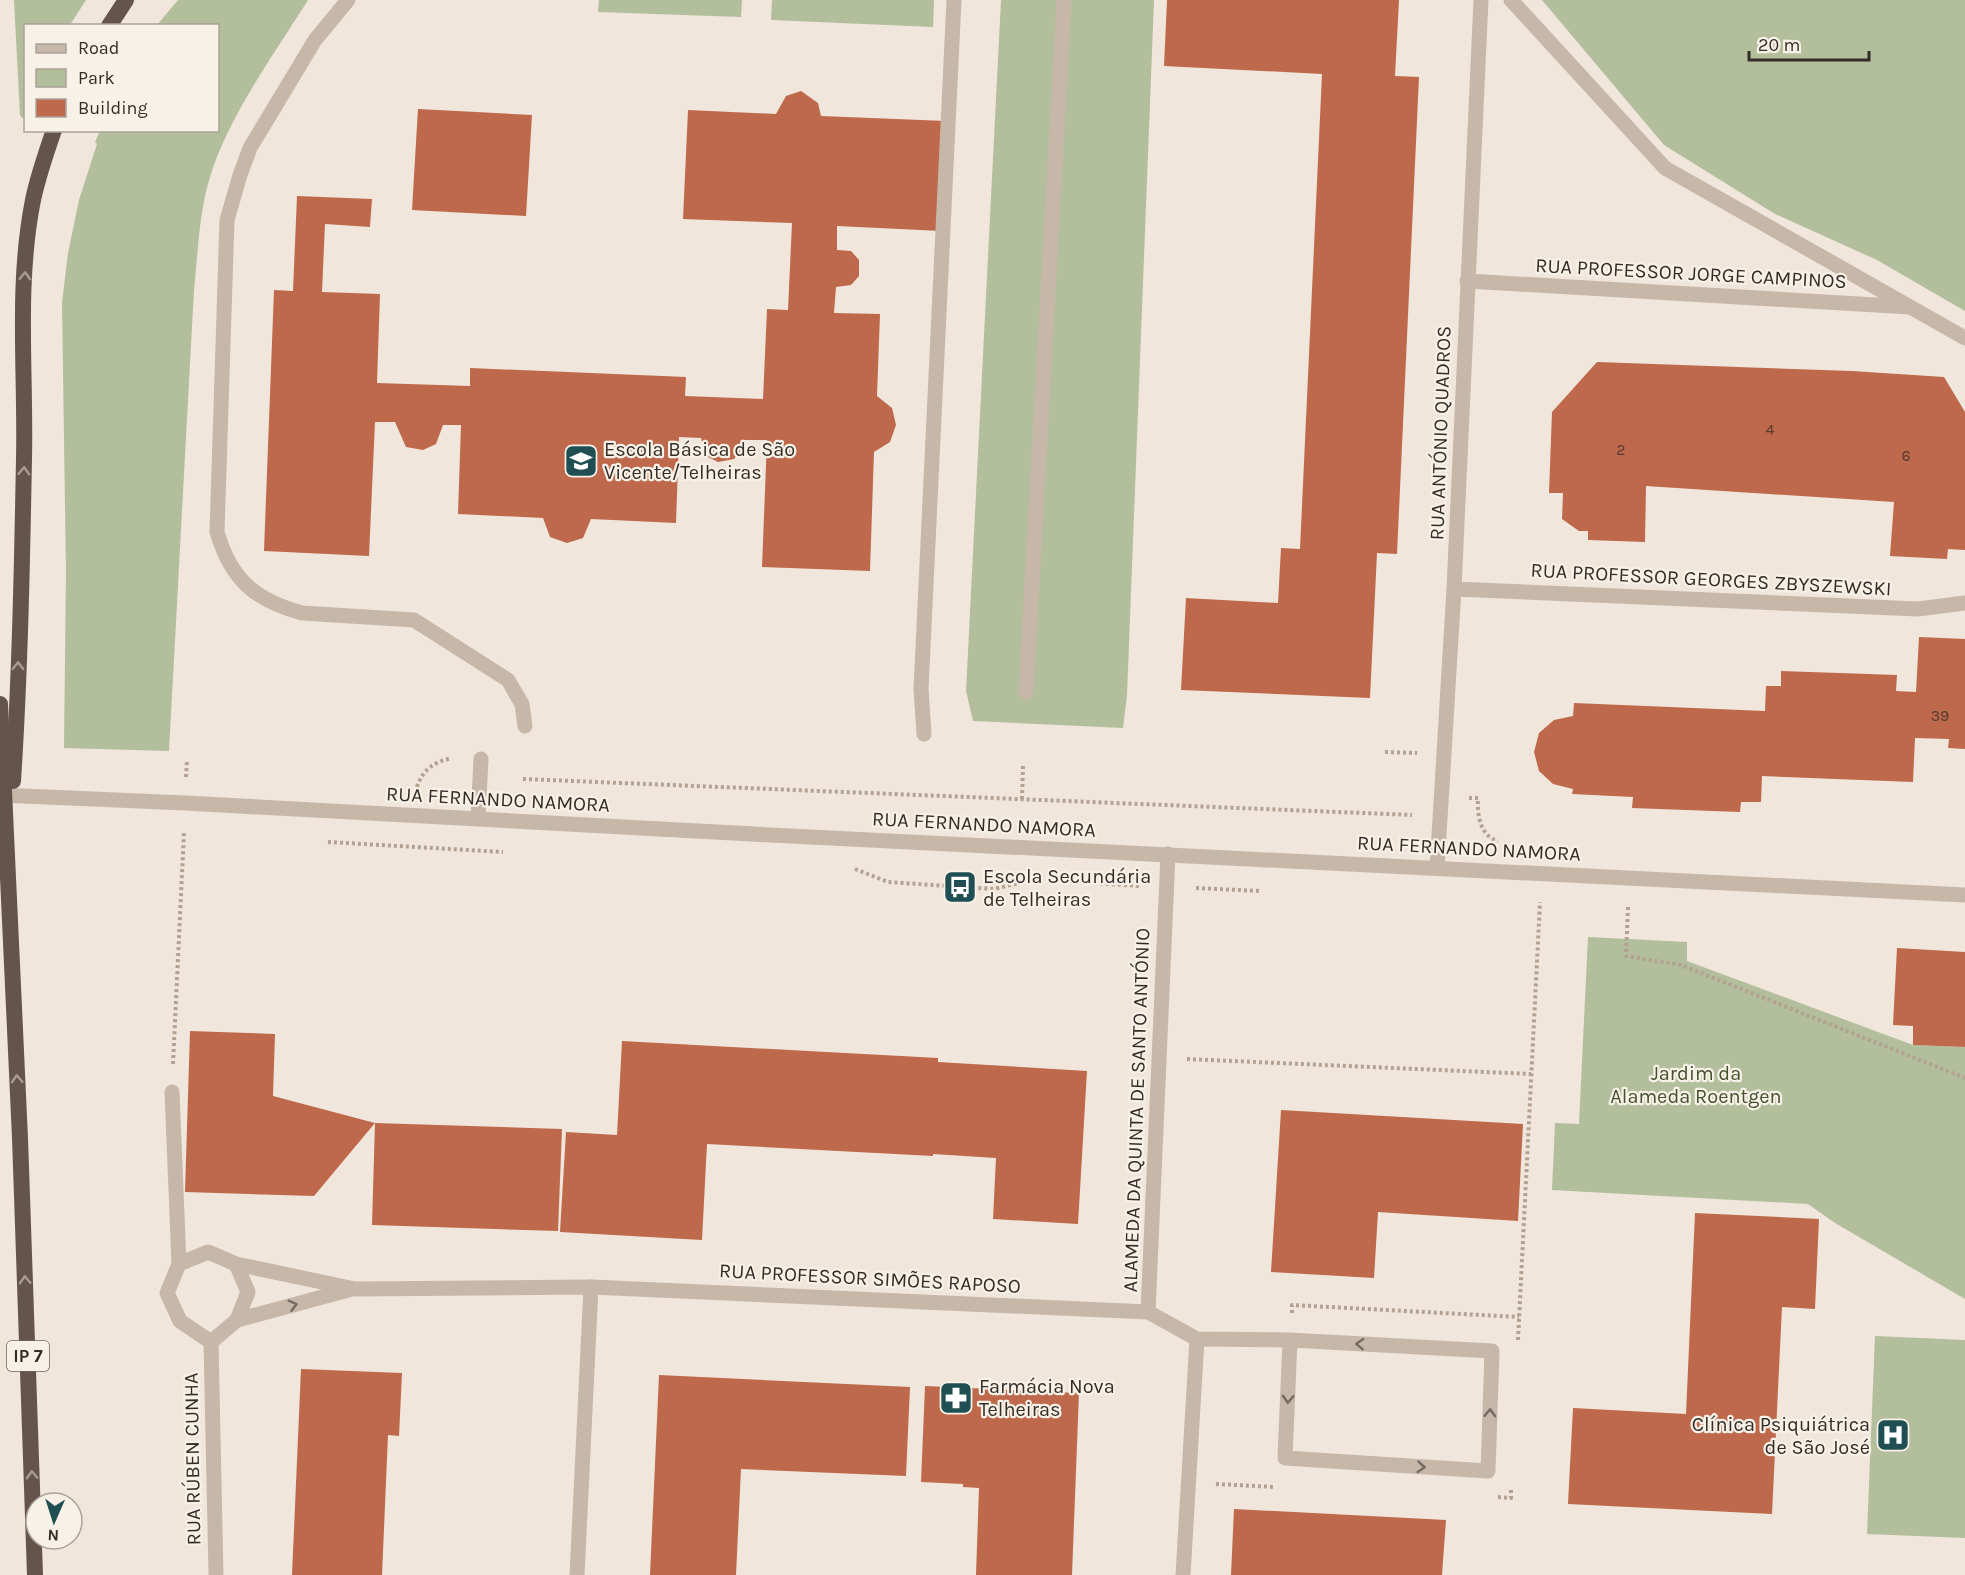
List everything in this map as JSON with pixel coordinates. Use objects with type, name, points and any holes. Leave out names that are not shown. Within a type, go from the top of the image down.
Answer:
[{"type":"highway","points":[[110,24],[126,0]]},
{"type":"highway","points":[[9,723],[24,458],[24,317],[27,243],[33,200],[53,132]]},
{"type":"highway","name":"IP 7","points":[[0,704],[9,723],[7,869],[20,1138],[36,1575]]},
{"type":"street","points":[[348,0],[341,5],[315,40],[250,148],[227,220],[217,532],[224,555],[241,579],[257,596],[302,613],[414,620],[508,680],[522,704],[525,726]]},
{"type":"street","points":[[924,734],[921,689],[954,0]]},
{"type":"street","points":[[1026,692],[1064,0]]},
{"type":"street","name":"RUA ANTÓNIO QUADROS","points":[[1437,868],[1454,589],[1481,0]]},
{"type":"street","name":"RUA PROFESSOR JORGE CAMPINOS","points":[[1511,0],[1665,168],[1965,338]]},
{"type":"street","name":"RUA PROFESSOR JORGE CAMPINOS","points":[[1467,281],[1913,307]]},
{"type":"street","name":"RUA PROFESSOR GEORGES ZBYSZEWSKI","points":[[1454,589],[1918,609],[1965,603]]},
{"type":"street","points":[[478,819],[481,759]]},
{"type":"street","name":"RUA FERNANDO NAMORA","points":[[0,795],[1965,895]]},
{"type":"street","name":"ALAMEDA DA QUINTA DE SANTO ANTÓNIO","points":[[1168,854],[1148,1312],[1197,1339],[1290,1340],[1492,1351],[1488,1472],[1285,1458],[1290,1340]]},
{"type":"street","points":[[172,1092],[179,1264],[167,1293],[180,1321],[211,1342]]},
{"type":"street","name":"RUA PROFESSOR SIMÕES RAPOSO","points":[[179,1264],[208,1252],[236,1264],[355,1289],[591,1287],[1148,1312]]},
{"type":"street","name":"RUA PROFESSOR SIMÕES RAPOSO","points":[[236,1264],[248,1292],[237,1320]]},
{"type":"street","points":[[577,1575],[591,1287]]},
{"type":"street","name":"RUA PROFESSOR SIMÕES RAPOSO","points":[[211,1342],[237,1320],[355,1289]]},
{"type":"street","points":[[1183,1575],[1197,1339]]},
{"type":"street","name":"RUA RÚBEN CUNHA","points":[[211,1342],[216,1575]]},
{"type":"path","points":[[172,1092],[187,760]]},
{"type":"path","points":[[1022,800],[1023,766]]},
{"type":"path","points":[[523,779],[1440,816]]},
{"type":"path","points":[[1478,798],[1477,812],[1484,832],[1492,839],[1501,842]]},
{"type":"path","points":[[1517,1351],[1540,902]]},
{"type":"path","points":[[1628,906],[1626,956],[1681,965],[1965,1078]]},
{"type":"path","points":[[1160,1058],[1531,1074]]},
{"type":"path","points":[[1290,1340],[1292,1305],[1519,1317]]},
{"type":"path","points":[[1189,1482],[1284,1487]]},
{"type":"path","points":[[1487,1497],[1510,1498],[1511,1486]]},
{"type":"green space","points":[[14,0],[86,0],[71,24],[24,24],[24,118],[20,115]]},
{"type":"green space","points":[[178,0],[308,0],[253,86],[228,131],[210,177],[203,204],[194,290],[169,751],[64,748],[66,572],[62,303],[68,253],[79,200],[100,132],[219,132],[219,24],[158,24]]},
{"type":"green space","points":[[599,0],[742,0],[741,17],[598,12]]},
{"type":"green space","points":[[772,0],[934,0],[933,27],[771,20]]},
{"type":"green space","points":[[1001,0],[1154,0],[1127,695],[1123,728],[973,721],[966,691]]},
{"type":"green space","points":[[1542,0],[1965,0],[1965,311],[1877,260],[1775,214],[1664,145]]},
{"type":"green space","name":"Jardim da Alameda Roentgen","points":[[1588,937],[1687,942],[1687,961],[1913,1045],[1965,1047],[1965,1299],[1835,1223],[1808,1204],[1552,1190],[1555,1123],[1579,1124]]},
{"type":"green space","points":[[1875,1336],[1965,1340],[1965,1538],[1867,1534]]},
{"type":"building","points":[[1167,0],[1399,0],[1395,76],[1419,77],[1397,554],[1377,553],[1370,698],[1181,690],[1186,598],[1278,603],[1281,548],[1300,549],[1322,74],[1164,66]]},
{"type":"building","points":[[801,91],[818,103],[821,116],[946,121],[941,231],[837,226],[837,250],[851,251],[859,260],[859,276],[851,285],[836,287],[834,313],[880,314],[877,396],[892,408],[896,425],[890,442],[874,452],[870,571],[762,567],[767,440],[744,440],[742,450],[734,459],[718,462],[706,456],[701,438],[679,437],[676,523],[591,519],[583,538],[567,543],[550,537],[543,518],[458,514],[461,425],[443,425],[436,444],[423,450],[406,447],[395,422],[375,422],[369,556],[264,551],[274,290],[293,291],[297,196],[372,199],[370,227],[325,224],[322,292],[380,294],[377,383],[470,386],[470,368],[686,377],[685,396],[763,399],[767,309],[788,310],[792,223],[683,219],[688,110],[776,114],[786,96]]},
{"type":"building","points":[[418,109],[532,115],[526,216],[412,210]]},
{"type":"building","points":[[1597,362],[1852,371],[1944,377],[1965,412],[1965,550],[1948,549],[1947,559],[1890,556],[1894,502],[1646,486],[1645,542],[1588,540],[1588,531],[1579,531],[1562,519],[1563,493],[1549,493],[1552,412]]},
{"type":"building","points":[[1919,637],[1965,639],[1965,749],[1948,748],[1949,739],[1915,738],[1913,782],[1762,776],[1761,802],[1741,802],[1740,812],[1632,808],[1633,797],[1572,794],[1573,789],[1553,784],[1539,771],[1534,752],[1539,733],[1554,720],[1573,716],[1574,703],[1765,711],[1766,686],[1781,686],[1781,671],[1897,675],[1896,691],[1916,692]]},
{"type":"building","points":[[1897,948],[1965,952],[1965,1047],[1913,1045],[1913,1026],[1893,1025]]},
{"type":"building","points":[[190,1031],[275,1034],[273,1096],[375,1123],[314,1196],[185,1192]]},
{"type":"building","points":[[622,1041],[938,1058],[938,1062],[1087,1071],[1078,1224],[993,1219],[996,1158],[707,1144],[702,1240],[560,1232],[566,1132],[617,1135]]},
{"type":"building","points":[[1281,1110],[1523,1124],[1518,1221],[1378,1212],[1374,1278],[1271,1272]]},
{"type":"building","points":[[375,1123],[562,1129],[558,1231],[372,1225]]},
{"type":"building","points":[[1695,1213],[1819,1219],[1815,1309],[1782,1307],[1772,1514],[1568,1504],[1573,1408],[1686,1414]]},
{"type":"building","points":[[301,1369],[402,1373],[399,1436],[388,1435],[382,1575],[292,1575]]},
{"type":"building","points":[[659,1375],[910,1387],[906,1476],[741,1469],[736,1575],[650,1575]]},
{"type":"building","points":[[925,1386],[1079,1393],[1072,1575],[976,1575],[979,1488],[963,1487],[963,1484],[921,1482]]},
{"type":"building","points":[[1234,1509],[1446,1520],[1442,1575],[1231,1575]]},
{"type":"place","name":"Escola Básica de São Vicente/Telheiras","points":[[581,461]]},
{"type":"place","name":"Escola Secundária de Telheiras","points":[[960,887]]},
{"type":"place","name":"Farmácia Nova Telheiras","points":[[956,1398]]},
{"type":"place","name":"Clínica Psiquiátrica de São José","points":[[1893,1435]]}]
